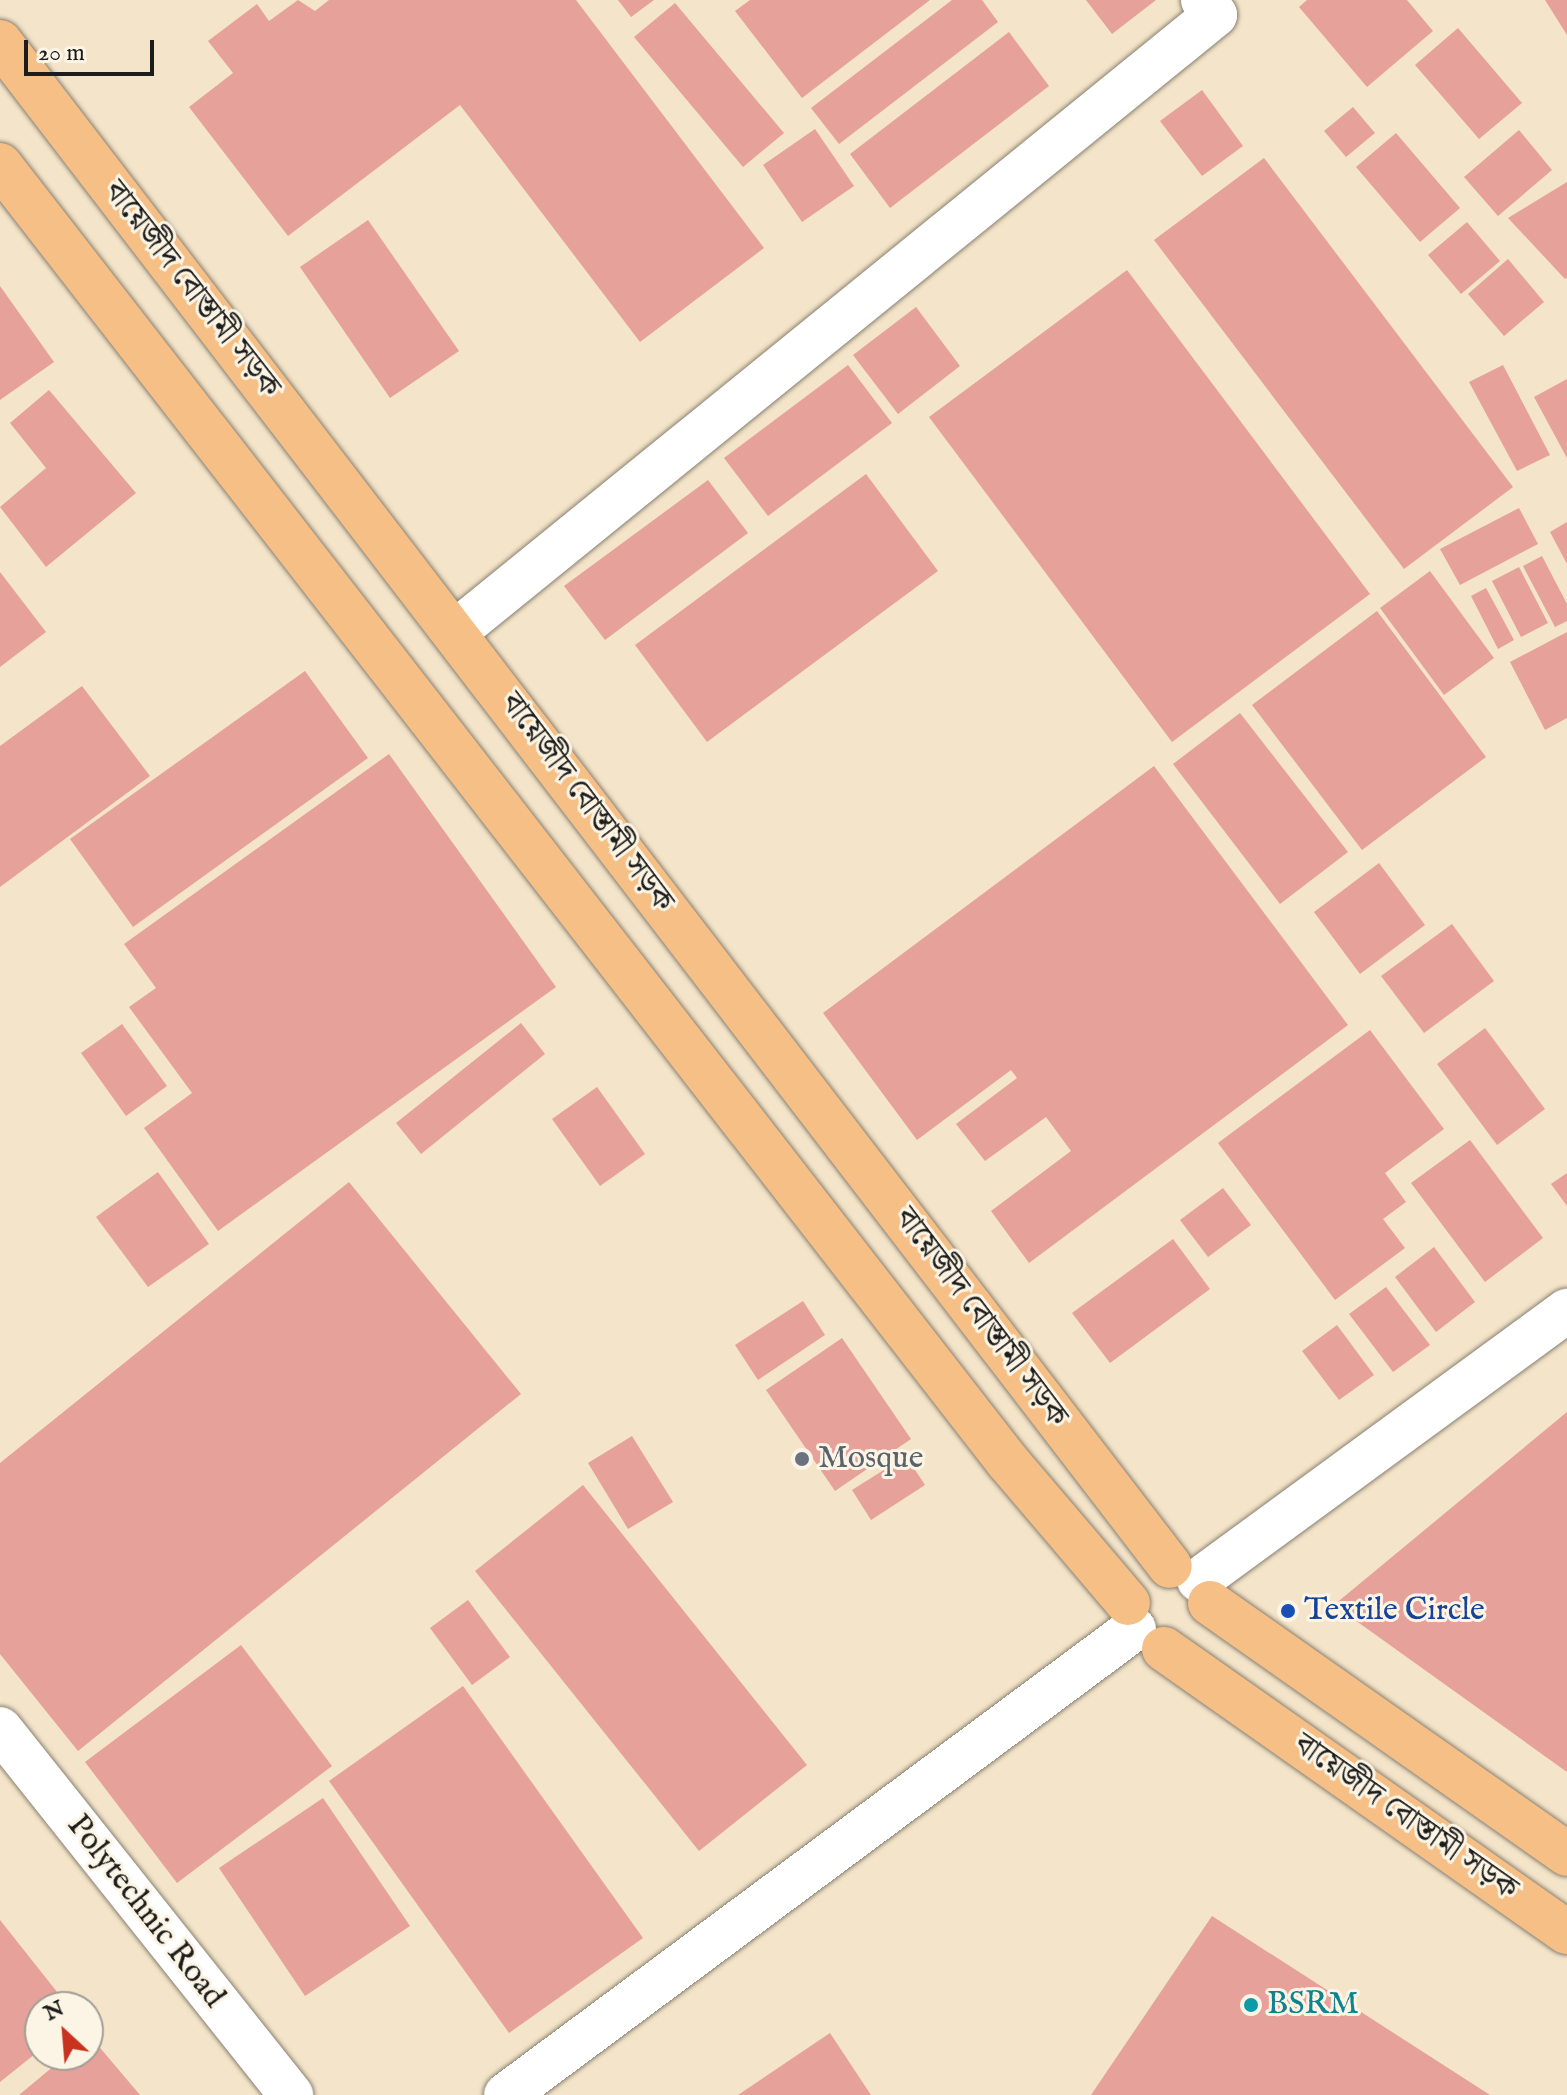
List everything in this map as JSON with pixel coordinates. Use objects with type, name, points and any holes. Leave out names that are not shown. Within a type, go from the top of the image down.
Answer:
[{"type":"main road","name":"বায়েজীদ বোস্তামী সড়ক","points":[[0,42],[1193,1583],[1567,1854]]},
{"type":"main road","name":"বায়েজীদ বোস্তামী সড়ক","points":[[0,165],[1008,1462],[1142,1627],[1567,1932]]},
{"type":"main road","points":[[1142,1577],[1193,1583],[1203,1634],[1142,1627],[1142,1577]]},
{"type":"street","points":[[455,632],[1215,15],[1203,0]]},
{"type":"street","points":[[1193,1583],[1567,1311]]},
{"type":"street","points":[[506,2095],[1142,1627]]},
{"type":"street","name":"Polytechnic Road","points":[[0,1729],[291,2095]]},
{"type":"building","points":[[298,0],[315,11],[329,0],[576,0],[764,248],[640,342],[460,105],[288,236],[189,107],[233,73],[208,41],[257,4],[269,21]]},
{"type":"building","points":[[618,0],[654,0],[631,17]]},
{"type":"building","points":[[750,0],[930,0],[802,98],[735,11]]},
{"type":"building","points":[[952,0],[982,0],[998,22],[839,144],[811,108]]},
{"type":"building","points":[[1086,0],[1156,0],[1112,34]]},
{"type":"building","points":[[1307,0],[1407,0],[1433,31],[1367,87],[1299,7]]},
{"type":"building","points":[[1545,0],[1567,0],[1567,35]]},
{"type":"building","points":[[675,3],[784,133],[743,167],[634,37]]},
{"type":"building","points":[[1458,28],[1522,103],[1479,139],[1415,65]]},
{"type":"building","points":[[1009,32],[1049,86],[890,208],[850,154]]},
{"type":"building","points":[[1202,90],[1243,146],[1202,176],[1160,121]]},
{"type":"building","points":[[1353,107],[1375,133],[1346,157],[1324,131]]},
{"type":"building","points":[[815,129],[854,186],[802,222],[763,165]]},
{"type":"building","points":[[1519,130],[1552,170],[1498,216],[1464,177]]},
{"type":"building","points":[[1396,133],[1460,208],[1420,242],[1356,167]]},
{"type":"building","points":[[1264,158],[1513,487],[1404,569],[1154,240]]},
{"type":"building","points":[[1567,182],[1567,278],[1565,279],[1508,218]]},
{"type":"building","points":[[368,220],[459,351],[390,398],[300,267]]},
{"type":"building","points":[[1467,222],[1500,261],[1461,294],[1428,255]]},
{"type":"building","points":[[1508,259],[1544,302],[1504,336],[1468,294]]},
{"type":"building","points":[[1127,270],[1370,594],[1172,742],[929,417]]},
{"type":"building","points":[[0,286],[54,362],[0,400]]},
{"type":"building","points":[[916,307],[960,366],[898,414],[853,355]]},
{"type":"building","points":[[848,365],[892,423],[768,516],[724,458]]},
{"type":"building","points":[[1503,365],[1550,455],[1517,471],[1469,382]]},
{"type":"building","points":[[1567,379],[1567,458],[1534,397]]},
{"type":"building","points":[[49,390],[136,493],[46,567],[0,507],[46,468],[10,423]]},
{"type":"building","points":[[866,474],[938,571],[707,742],[635,645]]},
{"type":"building","points":[[708,480],[748,533],[605,640],[564,586]]},
{"type":"building","points":[[1519,508],[1538,544],[1460,585],[1440,549]]},
{"type":"building","points":[[1567,522],[1567,564],[1550,532]]},
{"type":"building","points":[[1542,556],[1567,604],[1567,621],[1555,627],[1523,566]]},
{"type":"building","points":[[1519,567],[1548,623],[1521,637],[1492,581]]},
{"type":"building","points":[[1430,571],[1494,658],[1444,695],[1380,608]]},
{"type":"building","points":[[0,572],[46,632],[0,667]]},
{"type":"building","points":[[1486,588],[1514,640],[1498,649],[1471,596]]},
{"type":"building","points":[[1377,611],[1486,757],[1362,850],[1252,705]]},
{"type":"building","points":[[1567,632],[1567,718],[1545,730],[1510,662]]},
{"type":"building","points":[[305,671],[368,758],[133,927],[70,839]]},
{"type":"building","points":[[82,686],[150,776],[0,887],[0,746]]},
{"type":"building","points":[[1240,713],[1348,852],[1280,904],[1173,764]]},
{"type":"building","points":[[389,754],[556,987],[218,1231],[144,1128],[192,1093],[129,1007],[156,988],[124,944]]},
{"type":"building","points":[[1154,766],[1348,1025],[1029,1263],[991,1211],[1071,1151],[1046,1117],[985,1161],[956,1124],[1017,1078],[1011,1070],[917,1140],[823,1013]]},
{"type":"building","points":[[1379,863],[1425,925],[1360,974],[1314,912]]},
{"type":"building","points":[[1452,924],[1494,981],[1424,1033],[1381,976]]},
{"type":"building","points":[[521,1023],[545,1054],[421,1154],[396,1123]]},
{"type":"building","points":[[122,1024],[167,1086],[126,1116],[81,1053]]},
{"type":"building","points":[[1485,1028],[1545,1109],[1497,1145],[1437,1064]]},
{"type":"building","points":[[1370,1030],[1444,1129],[1385,1173],[1406,1202],[1383,1219],[1405,1248],[1335,1300],[1218,1143]]},
{"type":"building","points":[[597,1087],[645,1154],[600,1186],[552,1119]]},
{"type":"building","points":[[1470,1140],[1543,1238],[1485,1282],[1411,1183]]},
{"type":"building","points":[[158,1172],[209,1244],[148,1287],[96,1217]]},
{"type":"building","points":[[1567,1173],[1567,1206],[1551,1184]]},
{"type":"building","points":[[349,1182],[521,1394],[78,1751],[0,1654],[0,1463]]},
{"type":"building","points":[[1223,1188],[1251,1225],[1208,1257],[1180,1220]]},
{"type":"building","points":[[1173,1239],[1210,1289],[1110,1363],[1072,1313]]},
{"type":"building","points":[[1434,1247],[1475,1302],[1436,1332],[1395,1277]]},
{"type":"building","points":[[1386,1287],[1430,1345],[1393,1372],[1349,1314]]},
{"type":"building","points":[[803,1301],[825,1335],[758,1380],[735,1345]]},
{"type":"building","points":[[1337,1325],[1374,1375],[1339,1400],[1302,1351]]},
{"type":"building","points":[[842,1338],[911,1439],[835,1491],[766,1390]]},
{"type":"building","points":[[1567,1412],[1567,1772],[1334,1605]]},
{"type":"building","points":[[632,1436],[673,1502],[628,1529],[588,1463]]},
{"type":"building","points":[[906,1456],[925,1485],[871,1520],[852,1490]]},
{"type":"building","points":[[583,1485],[807,1765],[699,1851],[475,1571]]},
{"type":"building","points":[[468,1600],[510,1657],[472,1685],[430,1628]]},
{"type":"building","points":[[241,1645],[332,1766],[177,1883],[85,1762]]},
{"type":"building","points":[[463,1686],[643,1938],[509,2033],[329,1781]]},
{"type":"building","points":[[323,1798],[410,1926],[305,1996],[219,1868]]},
{"type":"building","name":"BSRM","points":[[1212,1916],[1490,2095],[1091,2095]]},
{"type":"building","points":[[0,1920],[56,1991],[24,1991],[24,2063],[0,2082]]},
{"type":"building","points":[[830,2033],[871,2095],[738,2095]]},
{"type":"building","points":[[104,2053],[140,2095],[19,2095],[48,2071],[104,2071]]},
{"type":"place","name":"Mosque","points":[[802,1459]]},
{"type":"place","name":"Textile Circle","points":[[1288,1611]]},
{"type":"place","name":"BSRM","points":[[1251,2005]]}]
